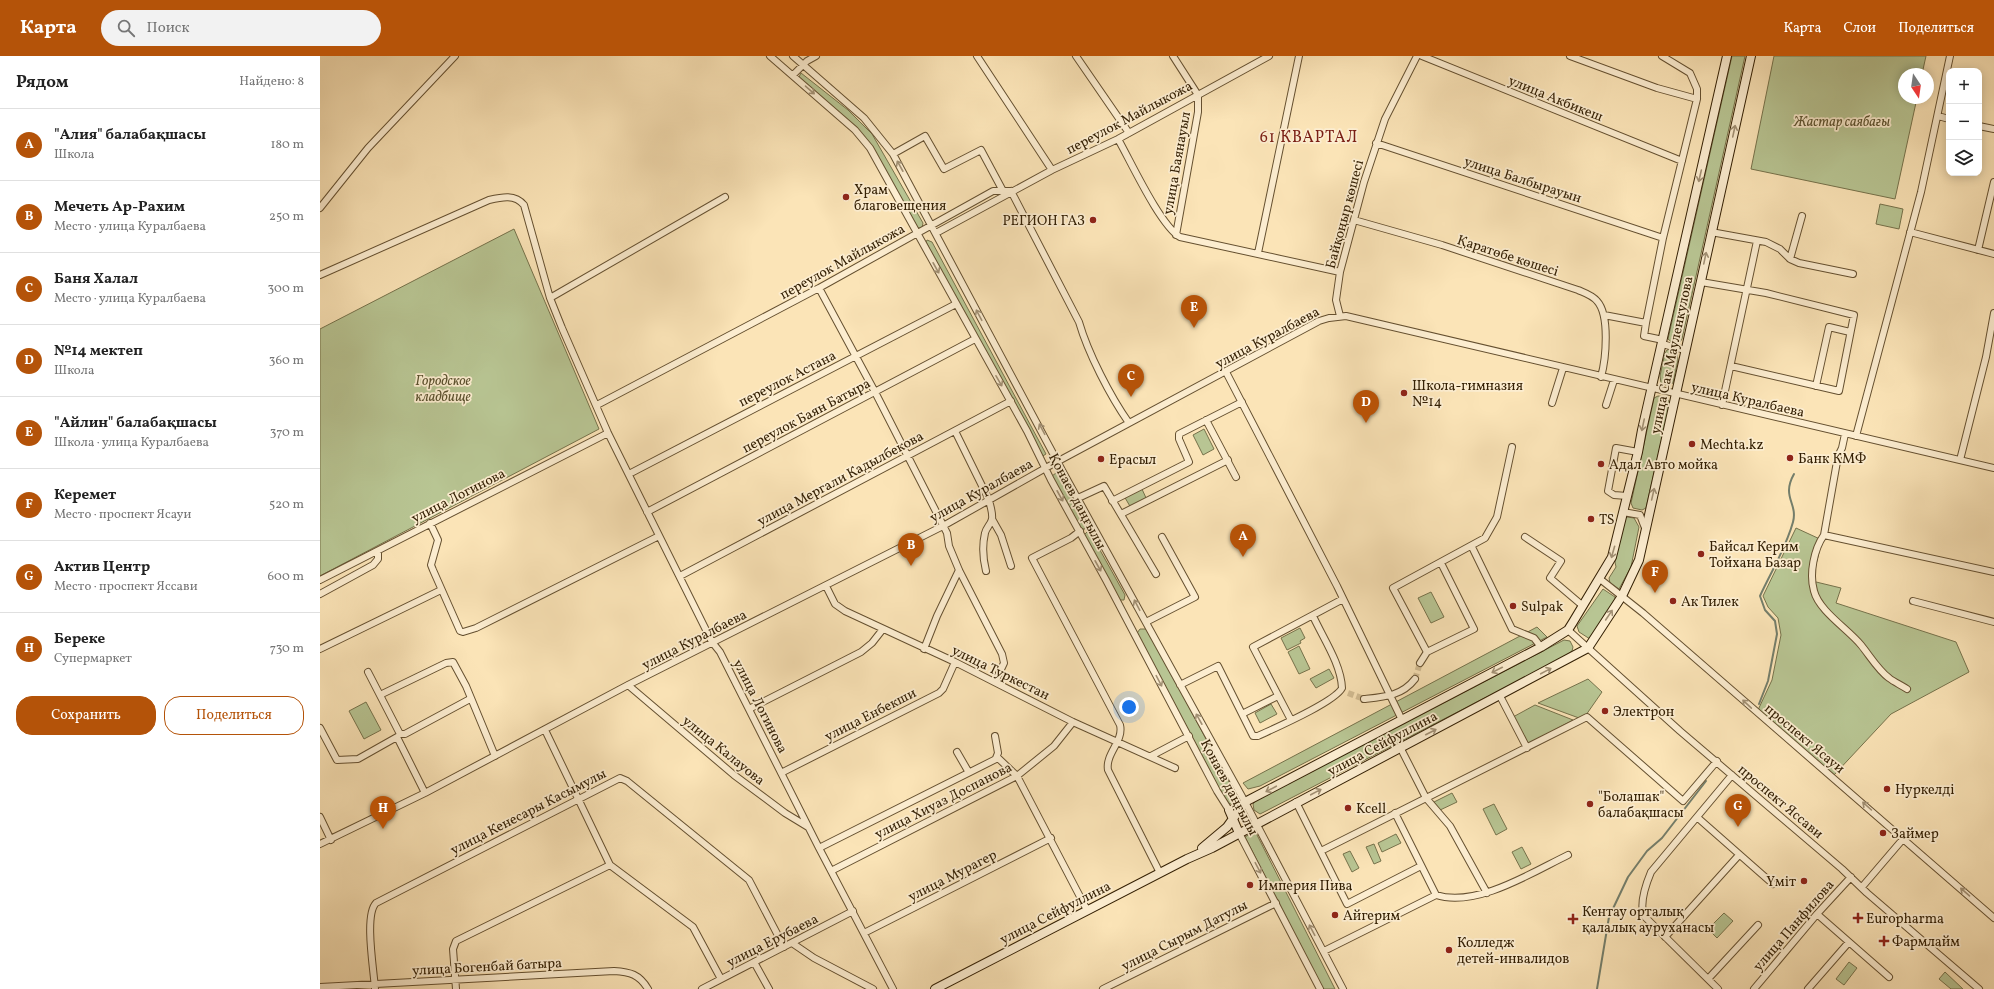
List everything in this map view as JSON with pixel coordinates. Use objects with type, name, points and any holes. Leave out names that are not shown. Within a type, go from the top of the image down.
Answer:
[{"type":"main road","name":"улица Сак Мауленкулова","points":[[1568,630],[1612,557],[1638,452],[1727,56]]},
{"type":"main road","name":"улица Сак Мауленкулова","points":[[1588,648],[1622,596],[1639,560],[1750,56]]},
{"type":"main road","name":"улица Сейфуллина","points":[[1187,859],[1214,839],[1227,827],[1231,814],[1245,802],[1541,647],[1568,630]]},
{"type":"main road","name":"улица Сейфуллина","points":[[935,989],[1239,833],[1588,648]]},
{"type":"main road","name":"Қонаев даңғылы","points":[[1231,814],[1239,833]]},
{"type":"street","points":[[320,208],[368,148],[454,56]]},
{"type":"street","name":"Қонаев даңғылы","points":[[770,56],[863,138],[877,160],[975,339],[1011,401],[1045,468],[1231,814]]},
{"type":"street","name":"Қонаев даңғылы","points":[[793,56],[864,118],[893,154],[1078,498],[1245,802],[1343,989]]},
{"type":"street","points":[[793,75],[803,64],[816,56]]},
{"type":"street","points":[[977,56],[1052,170]]},
{"type":"street","points":[[1076,56],[1129,133]]},
{"type":"street","points":[[1173,56],[1198,95]]},
{"type":"street","name":"переулок Майлыкожа","points":[[597,405],[819,288],[993,191],[1011,191],[1052,170],[1118,140],[1269,56]]},
{"type":"street","points":[[1258,253],[1298,56]]},
{"type":"street","name":"Байқоңыр көшесі","points":[[1340,316],[1336,300],[1340,272],[1376,143],[1385,119],[1417,56]]},
{"type":"street","name":"улица Акбикеш","points":[[1422,56],[1682,161]]},
{"type":"street","points":[[1570,56],[1657,88],[1697,99]]},
{"type":"street","points":[[1662,56],[1690,73],[1697,89],[1697,99],[1663,238],[1644,336],[1685,350]]},
{"type":"street","points":[[1856,436],[1921,192],[1950,56]]},
{"type":"street","name":"улица Баянауыл","points":[[1176,235],[1197,126],[1198,95]]},
{"type":"street","points":[[1938,116],[1946,118]]},
{"type":"street","points":[[1982,127],[1994,129]]},
{"type":"street","points":[[893,154],[925,136],[944,169],[981,150],[1003,191]]},
{"type":"street","points":[[1118,140],[1156,208],[1168,227],[1176,235],[1340,272]]},
{"type":"street","name":"улица Балбырауын","points":[[1376,143],[1663,238]]},
{"type":"street","points":[[1978,250],[1994,182]]},
{"type":"street","points":[[936,233],[992,204],[1011,191],[1079,322],[1083,335],[1110,390],[1129,423]]},
{"type":"street","name":"улица Логинова","points":[[320,275],[471,206],[489,200],[512,197],[520,200],[526,211],[550,298],[608,433],[712,642],[720,652],[808,827],[893,989]]},
{"type":"street","points":[[550,298],[725,197]]},
{"type":"street","points":[[1790,259],[1802,216]]},
{"type":"street","name":"Қаратөбе көшесі","points":[[1354,220],[1442,245],[1578,290],[1598,301],[1604,315]]},
{"type":"street","points":[[1711,232],[1773,244],[1790,259],[1799,263],[1853,274]]},
{"type":"street","points":[[1910,232],[1994,254]]},
{"type":"street","points":[[1722,405],[1748,289],[1757,241]]},
{"type":"street","points":[[1700,282],[1748,289],[1854,315],[1839,391],[1731,366]]},
{"type":"street","points":[[819,288],[909,456],[943,526],[960,570],[1004,659],[1002,669],[995,682]]},
{"type":"street","name":"переулок Астана","points":[[629,474],[757,406],[856,357],[956,304]]},
{"type":"street","points":[[1960,460],[1986,356],[1994,313]]},
{"type":"street","points":[[1601,377],[1606,345],[1604,315],[1646,323]]},
{"type":"street","name":"улица Куралбаева","points":[[320,844],[331,840],[425,793],[628,685],[943,526],[1045,468],[1226,372],[1268,347],[1319,321],[1340,316],[1390,326],[1601,377],[1994,468]]},
{"type":"street","points":[[1816,386],[1829,327],[1850,332]]},
{"type":"street","name":"переулок Баян Батыра","points":[[647,512],[975,339]]},
{"type":"street","points":[[1986,356],[1994,358]]},
{"type":"street","points":[[1552,403],[1563,368]]},
{"type":"street","points":[[1226,372],[1343,599],[1402,720]]},
{"type":"street","points":[[1606,405],[1614,380]]},
{"type":"street","name":"улица Мергали Кадылбекова","points":[[680,576],[955,432],[1011,401]]},
{"type":"street","points":[[1112,501],[1189,462],[1178,436],[1242,402]]},
{"type":"street","points":[[1206,420],[1236,477]]},
{"type":"street","points":[[955,432],[989,500],[992,519],[1001,535],[1011,566]]},
{"type":"street","name":"улица Логинова","points":[[320,580],[608,433]]},
{"type":"street","points":[[1845,434],[1842,448],[1838,456],[1824,535],[1819,542],[1813,564],[1814,590],[1818,600],[1827,611],[1861,645],[1888,678],[1907,689]]},
{"type":"street","points":[[1427,652],[1393,588],[1472,547],[1485,538],[1497,517],[1512,447]]},
{"type":"street","points":[[1627,496],[1614,495],[1608,491],[1616,448],[1638,452]]},
{"type":"street","points":[[1120,514],[1228,460]]},
{"type":"street","points":[[1078,498],[1104,486],[1156,574]]},
{"type":"street","points":[[1623,512],[1640,516],[1646,529]]},
{"type":"street","points":[[986,571],[983,558],[985,532],[992,519]]},
{"type":"street","points":[[430,523],[438,540],[431,565],[460,631],[465,632],[660,536]]},
{"type":"street","points":[[1080,531],[1071,538],[1032,558],[1120,725],[1121,732],[1108,762],[1110,776],[1160,873]]},
{"type":"street","points":[[1824,535],[1994,572]]},
{"type":"street","points":[[1146,622],[1196,597],[1162,537]]},
{"type":"street","points":[[1525,537],[1561,561],[1550,578],[1583,606]]},
{"type":"street","points":[[1472,547],[1512,629],[1534,638],[1541,647]]},
{"type":"street","points":[[320,594],[373,565],[378,558],[378,551]]},
{"type":"street","points":[[1420,663],[1427,652],[1474,629],[1441,563]]},
{"type":"street","points":[[924,649],[937,616],[960,570]]},
{"type":"street","name":"проспект Ясауи","points":[[1600,579],[1622,596],[1994,918]]},
{"type":"street","name":"улица Туркестан","points":[[826,586],[832,599],[839,607],[924,649],[955,662],[1073,722],[1175,768]]},
{"type":"street","points":[[320,649],[441,590]]},
{"type":"street","points":[[1291,720],[1253,647],[1343,599]]},
{"type":"street","points":[[1913,601],[1994,622]]},
{"type":"street","points":[[1180,685],[1218,666],[1252,736],[1291,720],[1337,695],[1342,688],[1342,681],[1334,661],[1313,616]]},
{"type":"street","points":[[749,709],[861,652],[872,643],[883,629]]},
{"type":"street","name":"проспект Яссави","points":[[1568,630],[1680,731],[1717,761],[1979,989]]},
{"type":"street","points":[[380,695],[450,661],[456,664],[495,756]]},
{"type":"street","name":"улица Енбекши","points":[[781,773],[939,693],[943,689],[955,662]]},
{"type":"street","points":[[368,672],[398,732],[402,734],[470,699]]},
{"type":"street","points":[[1364,699],[1391,696],[1409,686],[1415,679]]},
{"type":"street","name":"улица Калауова","points":[[628,685],[734,775],[785,813],[808,827]]},
{"type":"street","points":[[1342,688],[1348,693]]},
{"type":"street","points":[[1242,714],[1278,696]]},
{"type":"street","points":[[1500,696],[1527,748]]},
{"type":"street","points":[[1321,851],[1587,717],[1683,801],[1717,761]]},
{"type":"street","name":"улица Хиуаз Доспанова","points":[[831,871],[1017,776],[1054,746],[1073,722]]},
{"type":"street","points":[[320,728],[338,760],[358,759],[397,737],[425,793]]},
{"type":"street","points":[[545,730],[610,865],[693,927],[721,979]]},
{"type":"street","points":[[995,736],[998,752],[996,758]]},
{"type":"street","points":[[1151,756],[1189,736]]},
{"type":"street","points":[[1400,747],[1426,798],[1450,826],[1487,893]]},
{"type":"street","points":[[957,752],[968,771]]},
{"type":"street","points":[[819,848],[968,771],[996,758],[1002,759],[1017,776],[1051,838],[1087,910]]},
{"type":"street","points":[[1718,989],[1644,916],[1642,911],[1647,880],[1651,872],[1698,818],[1732,775]]},
{"type":"street","name":"улица Кенесары Касымулы","points":[[375,987],[370,920],[372,908],[376,903],[616,779],[622,778],[749,880],[784,947]]},
{"type":"street","points":[[1296,802],[1347,904],[1421,866]]},
{"type":"street","points":[[1395,814],[1436,895]]},
{"type":"street","points":[[320,817],[331,840]]},
{"type":"street","points":[[1698,818],[1773,884]]},
{"type":"street","name":"Қонаев даңғылы","points":[[1239,833],[1320,989]]},
{"type":"street","name":"улица Мурагер","points":[[864,933],[1051,838]]},
{"type":"street","points":[[1862,888],[1903,839]]},
{"type":"street","points":[[1665,937],[1739,855]]},
{"type":"street","points":[[1324,951],[1436,895],[1446,898],[1459,898],[1487,893],[1568,856]]},
{"type":"street","points":[[456,989],[453,949],[456,941],[610,865]]},
{"type":"street","name":"улица Панфилова","points":[[1754,989],[1817,914],[1851,877]]},
{"type":"street","name":"улица Сырым Датулы","points":[[1103,989],[1276,903]]},
{"type":"street","name":"улица Ерубаева","points":[[702,989],[853,911]]},
{"type":"street","points":[[1817,914],[1889,977]]},
{"type":"street","points":[[1708,979],[1758,925]]},
{"type":"street","points":[[1808,989],[1849,942]]},
{"type":"street","points":[[792,943],[814,958],[872,989]]},
{"type":"street","points":[[754,962],[769,989]]},
{"type":"street","name":"улица Богенбай батыра","points":[[320,987],[375,987],[455,980],[614,971],[628,972],[636,975],[648,989]]},
{"type":"green space","points":[[1732,56],[1745,56],[1682,339],[1680,342],[1674,344],[1668,339]]},
{"type":"green space","name":"Жастар саябағы","points":[[1774,56],[1926,56],[1923,68],[1898,68],[1898,104],[1916,104],[1895,199],[1751,169]]},
{"type":"green space","points":[[801,73],[848,110],[872,134],[923,223],[922,228],[918,228],[872,150],[799,77]]},
{"type":"green space","points":[[1880,204],[1903,209],[1899,229],[1876,224]]},
{"type":"green space","name":"Городское кладбище","points":[[514,229],[599,429],[320,576],[320,329]]},
{"type":"green space","points":[[927,240],[932,242],[1046,454],[1041,457],[926,242]]},
{"type":"green space","points":[[1671,349],[1677,353],[1678,360],[1673,383],[1666,385],[1661,383],[1660,376],[1665,353],[1667,350]]},
{"type":"green space","points":[[1658,396],[1666,397],[1670,403],[1646,508],[1642,510],[1633,508],[1631,503],[1654,398]]},
{"type":"green space","points":[[1204,429],[1214,449],[1203,455],[1193,435]]},
{"type":"green space","points":[[1056,473],[1060,474],[1086,524],[1085,529],[1081,529],[1052,476]]},
{"type":"green space","points":[[1141,487],[1147,500],[1131,508],[1124,496]]},
{"type":"green space","points":[[1627,517],[1634,518],[1639,527],[1631,567],[1619,589],[1610,583],[1609,578],[1616,567],[1615,562],[1624,520]]},
{"type":"green space","points":[[1796,528],[1822,540],[1812,581],[1841,588],[1836,603],[1956,642],[1969,672],[1891,714],[1834,775],[1758,710],[1772,680],[1781,635],[1778,618],[1768,607],[1763,596]]},
{"type":"green space","points":[[1087,532],[1091,534],[1125,595],[1124,600],[1120,600],[1084,535]]},
{"type":"green space","points":[[1603,589],[1615,597],[1615,599],[1590,639],[1579,632],[1577,626]]},
{"type":"green space","points":[[1431,592],[1444,617],[1431,623],[1418,598]]},
{"type":"green space","points":[[1537,627],[1547,637],[1260,786],[1248,789],[1243,783]]},
{"type":"green space","points":[[1300,628],[1305,638],[1300,641],[1301,643],[1287,650],[1281,638]]},
{"type":"green space","points":[[1140,629],[1146,629],[1149,632],[1237,797],[1237,801],[1234,805],[1227,803],[1137,633]]},
{"type":"green space","points":[[1564,640],[1570,641],[1573,647],[1572,651],[1564,657],[1260,814],[1254,810],[1253,804],[1257,800]]},
{"type":"green space","points":[[1299,646],[1310,669],[1299,674],[1288,652]]},
{"type":"green space","points":[[1329,669],[1334,678],[1316,688],[1310,679]]},
{"type":"green space","points":[[1588,679],[1602,692],[1586,715],[1579,718],[1538,703]]},
{"type":"green space","points":[[366,702],[381,730],[364,739],[349,711]]},
{"type":"green space","points":[[1271,704],[1277,714],[1260,723],[1255,713]]},
{"type":"green space","points":[[1535,705],[1573,720],[1528,744],[1513,717]]},
{"type":"green space","points":[[1452,793],[1457,802],[1438,811],[1434,802]]},
{"type":"green space","points":[[1494,804],[1507,829],[1496,835],[1483,809]]},
{"type":"green space","points":[[1255,831],[1335,989],[1323,989],[1245,837]]},
{"type":"green space","points":[[1396,834],[1401,843],[1382,852],[1378,843]]},
{"type":"green space","points":[[1374,844],[1381,861],[1374,864],[1366,847]]},
{"type":"green space","points":[[1522,847],[1531,864],[1521,869],[1512,852]]},
{"type":"green space","points":[[1350,851],[1359,868],[1352,872],[1343,854]]},
{"type":"green space","points":[[1724,913],[1733,921],[1717,938],[1708,929]]},
{"type":"green space","points":[[1849,962],[1857,968],[1844,985],[1836,979]]},
{"type":"green space","points":[[1945,972],[1963,989],[1951,989],[1939,979]]},
{"type":"waterway","points":[[1759,704],[1768,681],[1777,634],[1775,621],[1765,610],[1760,596],[1782,551],[1793,522],[1794,515],[1789,489],[1790,482],[1794,474]]},
{"type":"waterway","points":[[1597,989],[1609,917],[1628,877],[1647,851],[1662,838],[1706,781]]},
{"type":"tunnel","points":[[1415,679],[1420,663]]},
{"type":"tunnel","points":[[1348,693],[1364,699]]},
{"type":"place","name":"Храм благовещения","points":[[846,197]]},
{"type":"place","name":"РЕГИОН ГАЗ","points":[[1093,220]]},
{"type":"place","name":"\"Айлин\" балабақшасы","points":[[1194,328]]},
{"type":"place","name":"Школа-гимназия №14","points":[[1404,393]]},
{"type":"place","name":"Баня Халал","points":[[1131,397]]},
{"type":"place","name":"№14 мектеп","points":[[1366,423]]},
{"type":"place","name":"Mechta.kz","points":[[1692,444]]},
{"type":"place","name":"Банк КМФ","points":[[1790,458]]},
{"type":"place","name":"Ерасыл","points":[[1101,459]]},
{"type":"place","name":"Адал Авто мойка","points":[[1601,464]]},
{"type":"place","name":"TS","points":[[1591,519]]},
{"type":"place","name":"Байсал Керим Тойхана Базар","points":[[1701,554]]},
{"type":"place","name":"\"Алия\" балабақшасы","points":[[1243,557]]},
{"type":"place","name":"Мечеть Ар-Рахим","points":[[911,566]]},
{"type":"place","name":"Керемет","points":[[1655,593]]},
{"type":"place","name":"Ак Тилек","points":[[1673,601]]},
{"type":"place","name":"Sulpak","points":[[1513,606]]},
{"type":"place","name":"Электрон","points":[[1605,711]]},
{"type":"place","name":"Нуркелді","points":[[1887,789]]},
{"type":"place","name":"\"Болашак\" балабақшасы","points":[[1590,804]]},
{"type":"place","name":"Kcell","points":[[1348,808]]},
{"type":"place","name":"Актив Центр","points":[[1738,827]]},
{"type":"place","name":"Береке","points":[[383,829]]},
{"type":"place","name":"Займер","points":[[1883,833]]},
{"type":"place","name":"Үміт","points":[[1804,881]]},
{"type":"place","name":"Империя Пива","points":[[1250,885]]},
{"type":"place","name":"Айгерим","points":[[1335,915]]},
{"type":"place","name":"Europharma","points":[[1858,918]]},
{"type":"place","name":"Кентау орталық қалалық ауруханасы","points":[[1573,919]]},
{"type":"place","name":"Фармлайм","points":[[1884,941]]},
{"type":"place","name":"Колледж детей-инвалидов","points":[[1449,950]]},
{"type":"district","name":"61 КВАРТАЛ","points":[[1309,136]]}]
